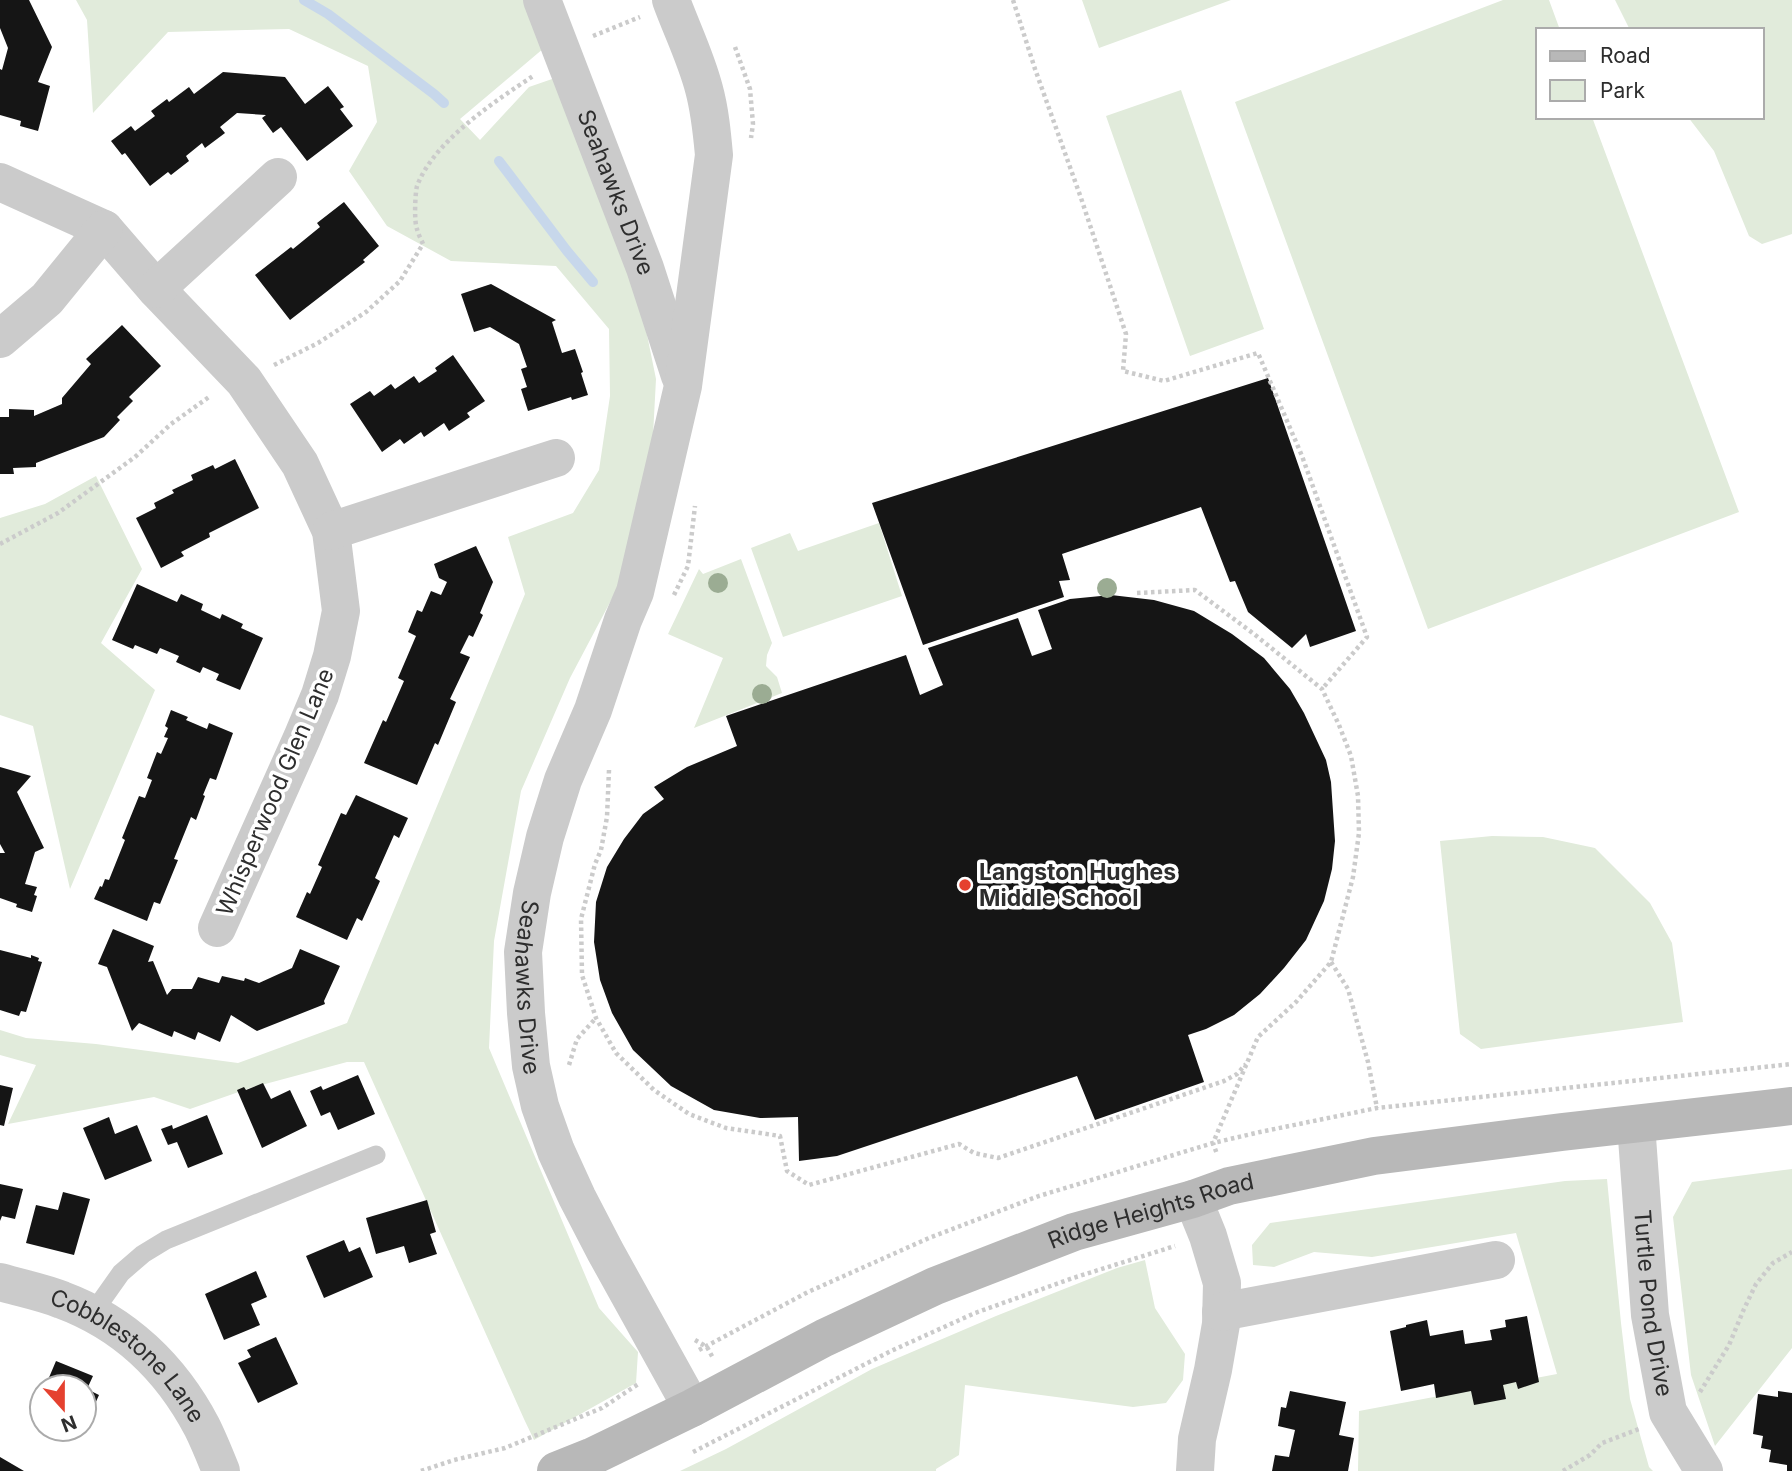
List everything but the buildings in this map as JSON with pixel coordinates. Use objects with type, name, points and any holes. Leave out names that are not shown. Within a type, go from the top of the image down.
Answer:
[{"type":"street","name":"Seahawks Drive","points":[[542,0],[645,268],[683,386]]},
{"type":"street","name":"Seahawks Drive","points":[[659,7],[695,60],[712,122],[714,155],[683,386],[635,592],[593,710],[563,780],[545,837],[532,893],[523,952],[531,1066],[540,1106],[556,1151],[604,1251],[692,1408]]},
{"type":"street","points":[[156,289],[278,177]]},
{"type":"street","name":"Whisperwood Glen Lane","points":[[0,181],[104,229],[156,289],[244,381],[300,464],[331,531],[341,611],[332,656],[307,727],[217,928]]},
{"type":"street","points":[[0,339],[47,299],[104,229]]},
{"type":"street","points":[[331,531],[556,458]]},
{"type":"street","name":"Ridge Heights Road","points":[[556,1471],[594,1464],[824,1338],[935,1286],[1074,1232],[1193,1199],[1229,1186],[1374,1156],[1792,1106]]},
{"type":"street","name":"Turtle Pond Drive","points":[[1636,1124],[1650,1315],[1668,1412],[1704,1471]]},
{"type":"street","points":[[1193,1199],[1209,1236],[1222,1283],[1221,1324],[1197,1439],[1195,1471]]},
{"type":"street","points":[[1222,1312],[1496,1261]]},
{"type":"street","name":"Cobblestone Lane","points":[[0,1282],[62,1299],[106,1321],[144,1349],[173,1381],[202,1426],[221,1471]]},
{"type":"lane","points":[[92,1314],[121,1273],[143,1254],[166,1240],[376,1155]]},
{"type":"path","points":[[1013,0],[1126,334],[1123,371],[1164,381],[1258,353],[1301,456],[1367,637],[1322,689]]},
{"type":"path","points":[[583,40],[659,7]]},
{"type":"path","points":[[0,544],[58,513],[135,457],[171,424],[204,400],[318,343],[366,312],[400,281],[424,244],[416,227],[416,188],[430,163],[456,133],[504,95],[542,70]]},
{"type":"path","points":[[1137,593],[1195,590],[1254,634],[1322,689],[1351,756],[1359,834],[1353,877],[1331,962],[1296,1002],[1258,1037],[1213,1143],[1377,1108],[1792,1064]]},
{"type":"path","points":[[610,764],[607,817],[582,919],[582,975],[596,1018],[616,1053],[654,1090],[701,1119],[726,1128],[780,1136],[787,1171],[809,1185],[959,1144],[974,1153],[998,1158],[1224,1080],[1237,1074],[1246,1065]]},
{"type":"path","points":[[1331,962],[1348,989],[1368,1062],[1377,1108]]},
{"type":"path","points":[[693,1452],[891,1351],[975,1313],[1160,1250]]},
{"type":"path","points":[[1563,1471],[1590,1455],[1602,1443],[1640,1429],[1701,1391],[1729,1345],[1756,1284],[1773,1263],[1792,1252]]},
{"type":"green space","points":[[76,0],[526,0],[544,48],[460,119],[480,140],[529,87],[555,78],[642,310],[656,379],[651,473],[626,572],[570,678],[521,791],[494,941],[489,1048],[599,1308],[638,1352],[636,1383],[534,1440],[364,1062],[347,1062],[250,1088],[190,1109],[154,1097],[8,1124],[36,1065],[0,1055],[0,1030],[26,1038],[96,1044],[238,1063],[347,1023],[525,594],[508,537],[573,513],[599,470],[610,396],[609,329],[556,266],[451,261],[387,226],[349,171],[377,122],[368,66],[289,29],[168,32],[93,113],[87,20]]},
{"type":"green space","points":[[1082,0],[1231,0],[1099,48]]},
{"type":"green space","points":[[1503,0],[1549,0],[1559,28],[1536,28],[1536,119],[1593,119],[1739,512],[1428,629],[1235,102]]},
{"type":"green space","points":[[1615,0],[1792,0],[1792,234],[1762,244],[1749,236],[1714,151],[1690,119],[1764,119],[1764,28],[1629,28]]},
{"type":"green space","points":[[1181,90],[1264,329],[1190,356],[1106,116]]},
{"type":"green space","points":[[96,476],[142,569],[101,643],[155,690],[70,889],[33,726],[0,715],[0,518],[45,504]]},
{"type":"green space","points":[[879,523],[902,596],[783,637],[751,548],[790,533],[798,551]]},
{"type":"green space","points":[[741,559],[772,643],[766,666],[777,677],[782,693],[694,728],[723,658],[668,634],[699,569],[703,574]]},
{"type":"green space","points":[[1492,836],[1543,837],[1595,848],[1650,903],[1672,943],[1683,1022],[1481,1049],[1460,1034],[1440,841]]},
{"type":"green space","points":[[1792,1169],[1792,1348],[1715,1446],[1691,1375],[1673,1217],[1692,1182]]},
{"type":"green space","points":[[1607,1179],[1630,1399],[1649,1467],[1653,1471],[1358,1471],[1359,1411],[1557,1374],[1516,1233],[1372,1257],[1314,1252],[1274,1267],[1253,1265],[1252,1245],[1270,1223],[1565,1181]]},
{"type":"green space","points":[[1145,1260],[1155,1308],[1185,1354],[1183,1380],[1166,1403],[1133,1407],[965,1385],[959,1455],[936,1471],[680,1471],[726,1449],[872,1369],[996,1316],[1117,1268]]},
{"type":"waterway","points":[[304,0],[328,14],[444,103]]},
{"type":"waterway","points":[[499,161],[593,282]]},
{"type":"place","name":"Langston Hughes Middle School","points":[[965,885]]}]
